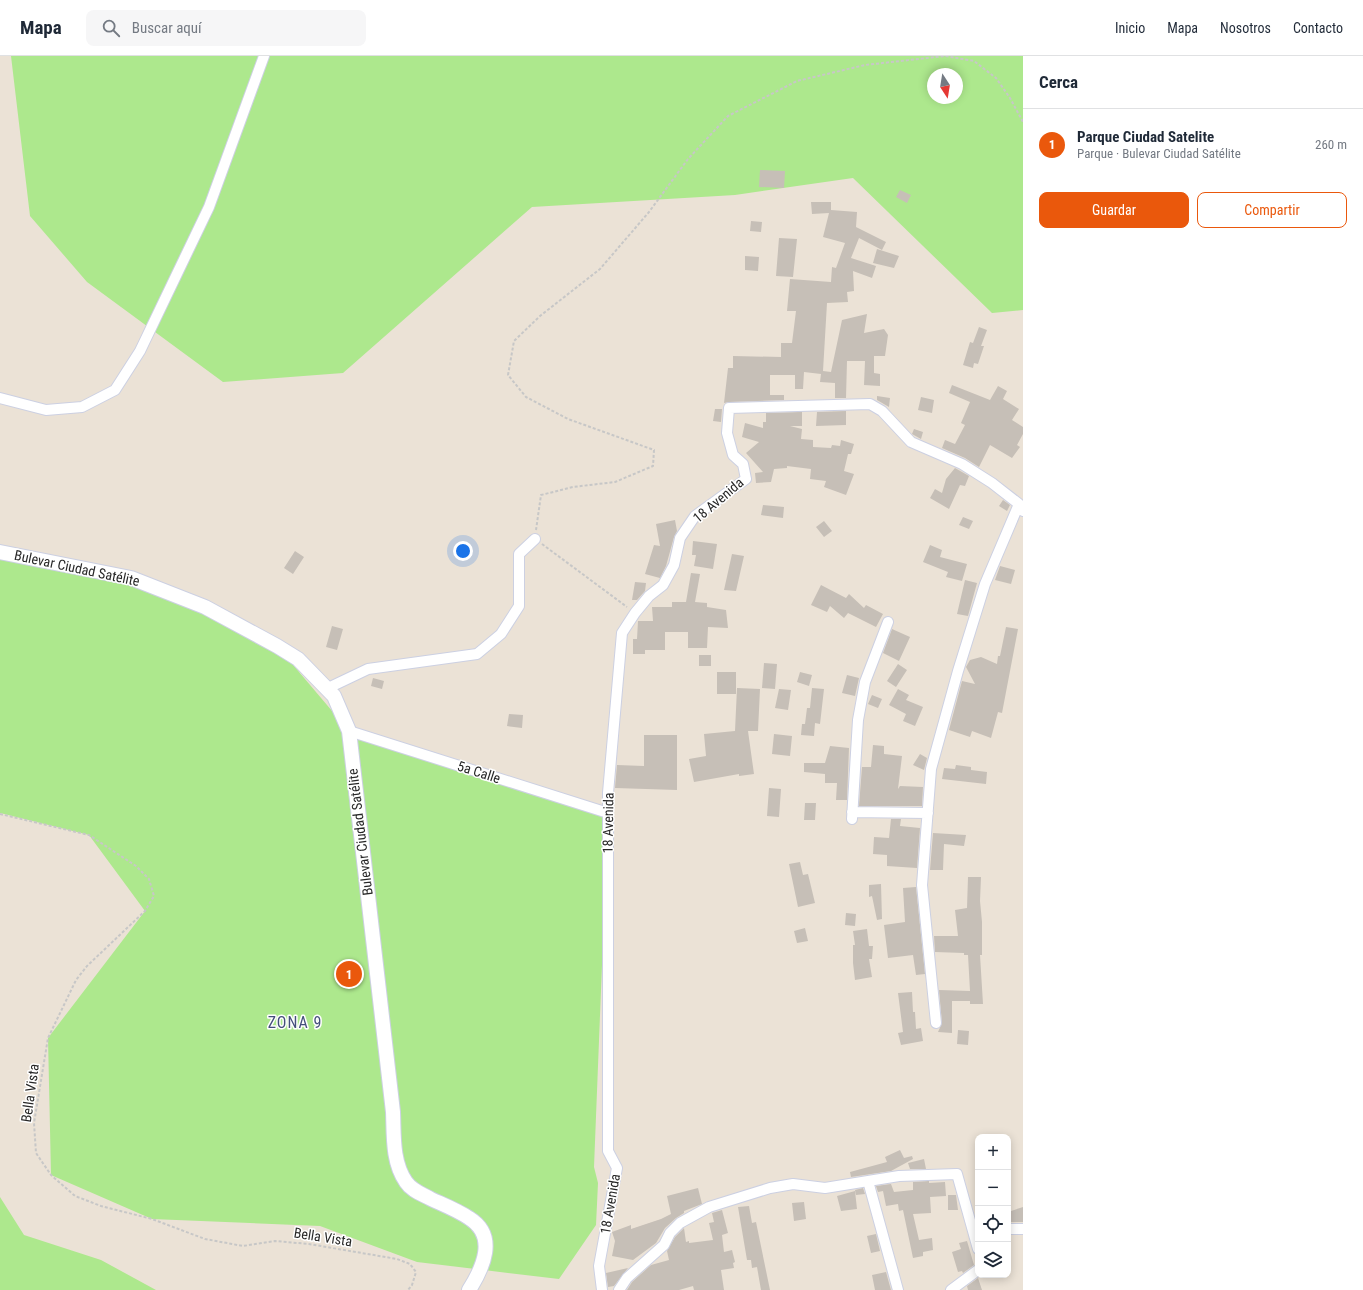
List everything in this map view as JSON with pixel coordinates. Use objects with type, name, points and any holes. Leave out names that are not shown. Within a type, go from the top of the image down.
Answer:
[{"type":"street","points":[[0,398],[46,410],[82,407],[115,390],[140,351],[209,207],[264,56]]},
{"type":"street","name":"18 Avenida","points":[[602,1290],[598,1266],[617,1168],[608,1151],[608,792],[622,633],[635,613],[649,596],[663,585],[674,565],[680,538],[695,516],[746,479],[743,464],[733,455],[727,433],[729,408],[870,404],[882,411],[911,442],[962,464],[992,483],[1021,508]]},
{"type":"street","points":[[936,1023],[922,885],[931,769],[958,670],[985,584],[1021,508]]},
{"type":"street","points":[[326,689],[356,673],[368,669],[477,654],[501,634],[519,606],[519,554],[535,539]]},
{"type":"street","name":"Bulevar Ciudad Satélite","points":[[0,552],[131,578],[205,607],[298,659],[334,696],[349,731],[393,1112],[396,1160],[406,1182],[414,1191],[471,1218],[484,1233],[486,1254],[477,1278],[469,1290]]},
{"type":"street","points":[[888,622],[865,682],[858,720],[852,816],[928,813]]},
{"type":"street","name":"5a Calle","points":[[349,731],[608,813]]},
{"type":"street","points":[[619,1290],[627,1278],[664,1245],[670,1234],[680,1224],[709,1207],[770,1188],[793,1184],[825,1188],[899,1176],[957,1174],[975,1230]]},
{"type":"street","points":[[868,1181],[898,1290]]},
{"type":"street","points":[[1011,1229],[1023,1229]]},
{"type":"street","points":[[951,1290],[975,1272]]},
{"type":"path","points":[[635,613],[535,539],[541,496],[573,487],[615,482],[653,466],[654,450],[568,419],[526,397],[508,375],[514,341],[540,316],[600,269],[649,212],[688,159],[728,116],[797,81],[865,65],[944,56],[974,61],[996,78],[1010,98],[1023,122]]},
{"type":"path","name":"Bella Vista","points":[[0,814],[89,835],[136,866],[149,879],[154,896],[145,911],[88,966],[76,980],[48,1038],[34,1123],[36,1153],[51,1175],[75,1196],[101,1206],[152,1219],[205,1239],[244,1246],[275,1241],[309,1244],[396,1259],[410,1264],[416,1272],[412,1285],[408,1290]]},
{"type":"green space","points":[[11,56],[1023,56],[1023,310],[992,313],[853,178],[735,195],[532,207],[343,373],[223,382],[87,282],[30,216]]},
{"type":"green space","points":[[0,554],[148,584],[277,646],[349,731],[608,813],[594,1167],[598,1183],[596,1225],[559,1279],[417,1262],[320,1226],[152,1219],[51,1175],[48,1038],[145,911],[89,835],[0,813]]},
{"type":"green space","points":[[0,1197],[24,1235],[101,1260],[156,1290],[0,1290]]},
{"type":"building","points":[[760,170],[785,171],[784,188],[759,187]]},
{"type":"building","points":[[900,190],[911,195],[907,203],[896,197]]},
{"type":"building","points":[[811,202],[831,202],[831,210],[857,212],[856,227],[886,242],[882,250],[859,238],[851,258],[876,266],[872,278],[853,271],[854,291],[847,292],[848,302],[827,303],[823,371],[831,372],[842,320],[867,314],[864,333],[884,329],[888,335],[885,356],[874,356],[874,373],[880,374],[880,386],[864,385],[865,361],[847,361],[846,398],[835,398],[835,383],[820,382],[821,374],[804,372],[803,389],[795,389],[795,375],[770,375],[770,395],[784,395],[784,400],[724,403],[728,368],[733,368],[733,356],[781,357],[781,343],[792,343],[796,311],[787,311],[790,279],[831,282],[832,267],[836,268],[845,243],[823,237],[829,213],[812,214]]},
{"type":"building","points":[[751,221],[762,222],[761,232],[750,231]]},
{"type":"building","points":[[779,238],[797,239],[793,277],[776,276]]},
{"type":"building","points":[[877,249],[899,256],[894,268],[873,263]]},
{"type":"building","points":[[745,256],[759,257],[758,271],[745,270]]},
{"type":"building","points":[[979,327],[987,330],[981,346],[984,346],[978,364],[974,363],[973,368],[963,365],[970,342],[973,343]]},
{"type":"building","points":[[952,385],[990,400],[998,386],[1007,391],[1003,399],[1019,409],[1012,420],[1023,427],[1023,434],[1017,445],[1020,447],[1012,458],[990,445],[979,467],[965,458],[942,448],[945,440],[955,444],[965,425],[961,423],[970,402],[949,393]]},
{"type":"building","points":[[877,396],[890,398],[889,407],[877,400]]},
{"type":"building","points":[[921,397],[934,400],[932,413],[918,410]]},
{"type":"building","points":[[715,409],[722,409],[721,422],[713,421]]},
{"type":"building","points":[[846,411],[846,425],[816,426],[817,412]]},
{"type":"building","points":[[802,412],[802,426],[790,426],[802,429],[801,439],[813,440],[813,447],[831,448],[832,445],[840,446],[841,440],[854,444],[851,454],[848,454],[844,471],[854,474],[846,495],[824,487],[826,481],[810,479],[811,469],[787,466],[787,468],[774,469],[771,482],[756,483],[755,473],[763,472],[746,453],[759,442],[742,437],[745,423],[763,428],[763,422],[766,422],[766,413]]},
{"type":"building","points":[[914,429],[923,432],[921,439],[912,434]]},
{"type":"building","points":[[955,468],[969,476],[965,486],[960,485],[949,509],[930,498],[935,489],[942,493],[946,479]]},
{"type":"building","points":[[1003,500],[1010,505],[1007,511],[999,506]]},
{"type":"building","points":[[763,505],[784,507],[783,518],[761,515]]},
{"type":"building","points":[[963,517],[973,521],[969,529],[959,525]]},
{"type":"building","points":[[675,520],[677,531],[666,566],[660,578],[645,574],[654,545],[660,546],[656,524]]},
{"type":"building","points":[[824,521],[832,531],[824,537],[816,527]]},
{"type":"building","points":[[693,541],[717,544],[713,569],[694,566],[696,555],[692,555]]},
{"type":"building","points":[[930,545],[942,550],[940,557],[967,564],[962,581],[946,577],[948,572],[923,562]]},
{"type":"building","points":[[295,551],[304,557],[293,574],[284,568]]},
{"type":"building","points":[[732,554],[744,556],[736,591],[724,590]]},
{"type":"building","points":[[1000,566],[1015,570],[1011,584],[995,580]]},
{"type":"building","points":[[691,573],[700,574],[695,602],[707,603],[707,607],[726,610],[728,628],[708,627],[707,648],[688,648],[688,632],[665,632],[665,650],[645,650],[645,654],[633,654],[633,639],[637,639],[638,621],[653,621],[652,607],[672,607],[672,602],[686,602]]},
{"type":"building","points":[[965,580],[977,583],[968,616],[957,614]]},
{"type":"building","points":[[635,582],[646,583],[645,591],[637,600],[632,600]]},
{"type":"building","points":[[821,585],[846,598],[849,594],[864,608],[866,605],[883,614],[876,627],[848,613],[844,618],[830,606],[827,612],[811,605]]},
{"type":"building","points":[[332,626],[343,629],[337,650],[326,647]]},
{"type":"building","points":[[1006,627],[1018,629],[1002,713],[998,712],[991,738],[972,731],[970,737],[949,730],[962,681],[975,684],[966,667],[970,660],[981,657],[997,664]]},
{"type":"building","points":[[892,629],[910,637],[899,661],[883,653]]},
{"type":"building","points":[[699,655],[711,655],[711,666],[699,666]]},
{"type":"building","points":[[764,663],[777,664],[775,689],[762,688]]},
{"type":"building","points":[[898,664],[907,670],[896,687],[887,681]]},
{"type":"building","points":[[717,672],[736,672],[736,694],[717,694]]},
{"type":"building","points":[[800,672],[812,675],[809,686],[797,682]]},
{"type":"building","points":[[847,675],[859,678],[855,696],[842,693]]},
{"type":"building","points":[[373,678],[384,681],[382,689],[371,686]]},
{"type":"building","points":[[737,688],[760,689],[758,731],[748,731],[754,774],[739,776],[739,774],[694,782],[689,759],[706,756],[704,734],[735,731]]},
{"type":"building","points":[[812,688],[824,689],[820,724],[815,723],[814,736],[801,735],[802,724],[805,724],[807,708],[810,708]]},
{"type":"building","points":[[779,689],[791,690],[788,710],[775,708]]},
{"type":"building","points":[[898,689],[909,695],[906,700],[923,707],[915,726],[903,721],[906,714],[889,705]]},
{"type":"building","points":[[872,695],[882,699],[878,708],[868,704]]},
{"type":"building","points":[[509,714],[523,715],[522,728],[507,726]]},
{"type":"building","points":[[774,734],[792,736],[790,756],[772,754]]},
{"type":"building","points":[[644,735],[677,735],[677,790],[615,788],[617,765],[644,766]]},
{"type":"building","points":[[873,745],[884,746],[884,754],[902,756],[898,789],[900,786],[923,787],[922,806],[859,806],[862,767],[871,767]]},
{"type":"building","points":[[830,746],[849,748],[847,800],[836,800],[837,783],[825,783],[825,774],[804,772],[804,763],[825,763]]},
{"type":"building","points":[[920,754],[927,758],[924,770],[913,765]]},
{"type":"building","points":[[956,765],[971,767],[971,770],[987,772],[986,784],[942,779],[944,768],[955,769]]},
{"type":"building","points":[[769,788],[781,789],[779,817],[767,816]]},
{"type":"building","points":[[805,803],[816,803],[815,820],[804,820]]},
{"type":"building","points":[[891,819],[901,819],[900,826],[920,828],[917,868],[887,866],[887,855],[873,854],[874,837],[889,838]]},
{"type":"building","points":[[933,833],[966,835],[964,846],[944,844],[943,870],[930,870]]},
{"type":"building","points":[[800,862],[803,875],[808,874],[815,903],[798,907],[789,864]]},
{"type":"building","points":[[968,877],[981,877],[980,901],[982,922],[982,955],[980,955],[983,1004],[970,1004],[970,1001],[952,1001],[952,1033],[938,1032],[942,1023],[939,990],[970,991],[968,955],[964,955],[964,953],[935,952],[934,936],[958,936],[955,910],[967,908]]},
{"type":"building","points":[[881,884],[882,919],[877,920],[872,896],[869,897],[869,885]]},
{"type":"building","points":[[916,887],[925,974],[916,975],[913,955],[888,958],[884,925],[905,922],[903,888]]},
{"type":"building","points":[[846,913],[856,914],[855,926],[845,925]]},
{"type":"building","points":[[805,928],[808,941],[797,943],[794,931]]},
{"type":"building","points":[[867,929],[869,946],[873,946],[872,959],[869,959],[872,977],[855,980],[853,945],[855,945],[853,931]]},
{"type":"building","points":[[912,992],[916,1029],[921,1028],[923,1041],[901,1045],[898,1033],[903,1032],[898,993]]},
{"type":"building","points":[[958,1030],[969,1031],[968,1045],[957,1044]]},
{"type":"building","points":[[900,1150],[904,1158],[912,1156],[913,1159],[891,1171],[851,1177],[850,1172],[887,1162],[885,1157]]},
{"type":"building","points":[[924,1159],[926,1169],[910,1169],[908,1163]]},
{"type":"building","points":[[929,1181],[929,1183],[945,1182],[946,1196],[930,1197],[931,1213],[913,1214],[919,1240],[932,1238],[933,1250],[923,1252],[923,1256],[913,1258],[903,1210],[899,1211],[898,1204],[886,1206],[883,1191],[878,1192],[876,1186],[891,1184],[894,1192],[913,1190],[913,1182]]},
{"type":"building","points":[[698,1188],[702,1204],[684,1211],[684,1213],[665,1228],[656,1243],[633,1260],[612,1256],[615,1241],[612,1232],[631,1225],[631,1229],[671,1214],[667,1196]]},
{"type":"building","points":[[863,1188],[865,1194],[856,1195],[855,1190]]},
{"type":"building","points":[[855,1191],[857,1209],[841,1211],[837,1196]]},
{"type":"building","points":[[948,1195],[956,1195],[958,1210],[948,1210]]},
{"type":"building","points":[[804,1202],[806,1219],[794,1221],[792,1203]]},
{"type":"building","points":[[749,1206],[752,1223],[756,1222],[770,1290],[761,1290],[757,1267],[752,1268],[751,1260],[747,1260],[738,1207]]},
{"type":"building","points":[[1023,1207],[1023,1222],[1011,1222],[1011,1211]]},
{"type":"building","points":[[722,1210],[728,1233],[722,1235],[724,1252],[732,1250],[735,1262],[733,1263],[734,1268],[721,1270],[724,1290],[694,1290],[693,1286],[679,1290],[627,1290],[632,1282],[651,1265],[669,1260],[667,1251],[675,1237],[684,1228],[686,1242],[689,1241],[689,1243],[713,1240],[709,1223],[714,1222],[712,1213]]},
{"type":"building","points":[[876,1234],[880,1251],[871,1253],[867,1236]]},
{"type":"building","points":[[967,1241],[974,1265],[963,1273],[962,1271],[958,1272],[952,1252],[961,1249],[959,1243]]},
{"type":"building","points":[[628,1268],[614,1286],[608,1287],[606,1273]]},
{"type":"building","points":[[886,1272],[891,1290],[875,1290],[872,1275]]},
{"type":"building","points":[[978,1278],[982,1290],[968,1290],[967,1286]]},
{"type":"place","name":"Parque Ciudad Satelite","points":[[349,974]]},
{"type":"district","name":"ZONA 9","points":[[295,1022]]}]
